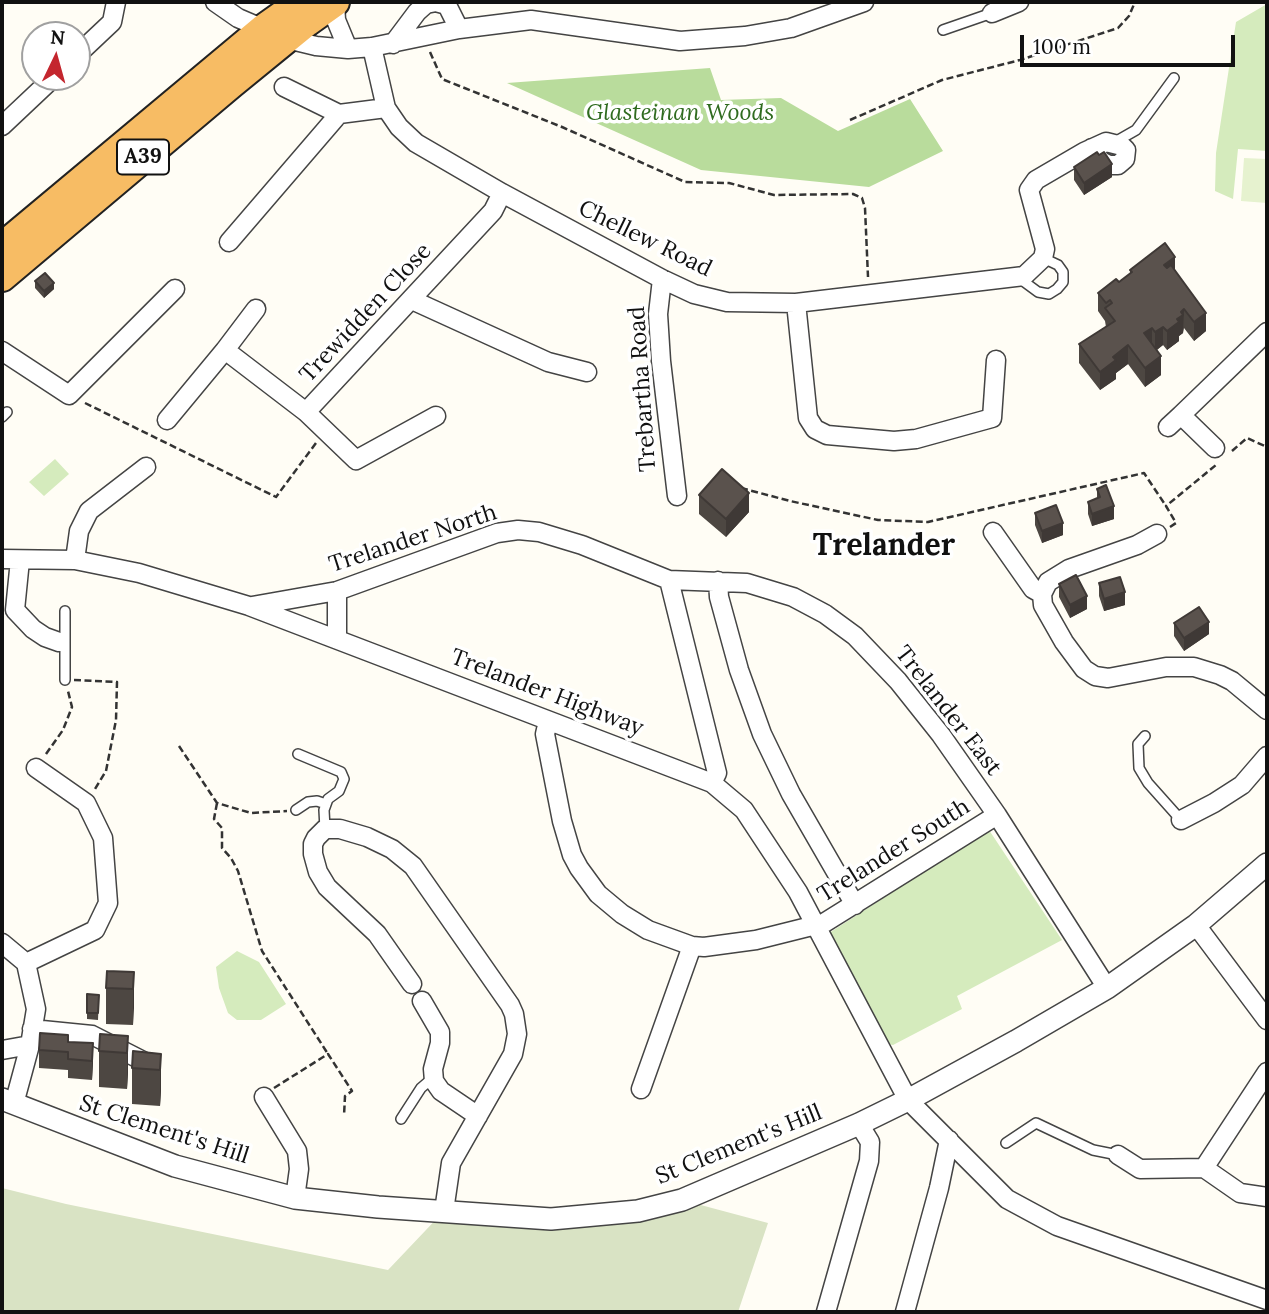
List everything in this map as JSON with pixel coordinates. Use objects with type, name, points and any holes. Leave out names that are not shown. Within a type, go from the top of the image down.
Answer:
[{"type":"highway","name":"A39","points":[[2,277],[181,124],[275,34],[301,2]]},
{"type":"highway","name":"A39","points":[[2,247],[275,34],[335,2]]},
{"type":"street","points":[[91,42],[112,22],[116,2]]},
{"type":"street","points":[[215,2],[238,18],[275,34],[316,46],[348,49],[393,44],[459,29],[531,20],[680,41],[745,36],[791,28],[864,2]]},
{"type":"street","points":[[335,2],[336,20],[348,49]]},
{"type":"street","points":[[393,44],[426,4],[436,2],[447,5],[459,29]]},
{"type":"street","points":[[992,13],[1021,2]]},
{"type":"street","name":"Chellew Road","points":[[372,47],[387,107],[399,127],[416,144],[502,193],[694,294],[727,302],[796,303],[1020,278]]},
{"type":"street","points":[[284,87],[339,114],[387,107]]},
{"type":"street","points":[[2,126],[39,91]]},
{"type":"street","points":[[229,242],[339,114]]},
{"type":"street","points":[[1020,278],[1043,258],[1044,240],[1029,190],[1036,180],[1092,148],[1106,142],[1115,142]]},
{"type":"street","name":"Trewidden Close","points":[[225,350],[306,412],[492,211],[502,193]]},
{"type":"street","name":"Trebartha Road","points":[[662,279],[659,314],[661,361],[677,496]]},
{"type":"street","points":[[2,351],[69,395],[175,289]]},
{"type":"street","points":[[412,300],[548,362],[587,372]]},
{"type":"street","points":[[796,303],[808,418],[815,429],[827,435],[916,439],[992,418],[996,360]]},
{"type":"street","points":[[167,420],[256,309]]},
{"type":"street","points":[[1219,456],[1175,421],[1267,332]]},
{"type":"street","points":[[306,412],[355,460],[436,416]]},
{"type":"street","points":[[75,561],[79,531],[89,511],[146,467]]},
{"type":"street","name":"Trelander North","points":[[249,606],[337,591],[497,533],[518,530],[539,532],[582,545],[669,580]]},
{"type":"street","points":[[993,532],[1032,590],[1042,594]]},
{"type":"street","points":[[1157,534],[1137,545],[1061,573],[1048,582],[1042,594],[1045,611],[1064,642],[1089,673],[1108,678],[1166,667],[1194,667],[1220,674],[1267,710]]},
{"type":"street","points":[[11,559],[15,610],[44,637],[62,643]]},
{"type":"street","name":"Trelander Highway","points":[[11,559],[75,561],[139,573],[249,606],[712,783],[734,800],[753,822],[817,925],[908,1100],[1007,1199],[1057,1226],[1267,1300]]},
{"type":"street","points":[[669,580],[717,773],[712,783]]},
{"type":"street","name":"Trelander East","points":[[669,580],[747,583],[793,597],[825,614],[855,636],[898,681],[941,735],[997,816],[1107,988]]},
{"type":"street","points":[[718,581],[719,597],[739,670],[762,734],[791,794],[855,905]]},
{"type":"street","points":[[337,591],[337,639]]},
{"type":"street","name":"Trelander South","points":[[548,721],[545,734],[562,821],[572,855],[579,868],[598,894],[622,914],[649,930],[692,946],[718,946],[756,940],[824,923],[997,816]]},
{"type":"street","points":[[1181,820],[1242,785],[1267,757]]},
{"type":"street","points":[[26,963],[95,930],[108,903],[103,838],[86,803],[36,768]]},
{"type":"street","points":[[412,984],[377,933],[327,887],[318,872],[312,849],[316,838],[325,829],[340,829],[367,837],[392,849],[413,866],[514,1014],[517,1034],[513,1054],[451,1163],[444,1211]]},
{"type":"street","name":"St Clement's Hill","points":[[8,1102],[175,1166],[295,1198],[378,1207],[551,1219],[638,1211],[682,1200],[859,1124],[908,1100],[1107,988],[1196,925],[1266,866]]},
{"type":"street","points":[[1196,925],[1267,1020]]},
{"type":"street","points":[[2,943],[26,963],[36,1009],[31,1037],[8,1102]]},
{"type":"street","points":[[641,1089],[692,946]]},
{"type":"street","points":[[422,1001],[440,1032],[440,1044],[433,1069],[434,1082],[441,1091],[478,1116]]},
{"type":"street","points":[[2,1050],[31,1037],[92,1035],[149,1064]]},
{"type":"street","points":[[1204,1168],[1267,1072]]},
{"type":"street","points":[[264,1097],[297,1151],[299,1169],[295,1198]]},
{"type":"street","points":[[826,1312],[869,1161],[870,1142],[859,1124]]},
{"type":"street","points":[[905,1312],[939,1188],[949,1140]]},
{"type":"street","points":[[1118,1156],[1140,1169],[1204,1168],[1240,1193],[1267,1197]]},
{"type":"lane","points":[[943,30],[992,13]]},
{"type":"lane","points":[[1115,142],[1136,130],[1174,78]]},
{"type":"lane","points":[[1020,278],[1038,292],[1049,294],[1057,289],[1063,282],[1063,272],[1058,265],[1043,258]]},
{"type":"lane","points":[[65,611],[62,643],[65,680]]},
{"type":"lane","points":[[1145,736],[1138,744],[1139,768],[1148,783],[1181,820]]},
{"type":"lane","points":[[298,754],[341,772],[344,779],[339,790],[326,804],[325,829]]},
{"type":"lane","points":[[296,810],[317,801],[326,804]]},
{"type":"lane","points":[[401,1119],[421,1088],[428,1082],[434,1082]]},
{"type":"lane","points":[[1006,1143],[1036,1123],[1093,1150],[1118,1156]]},
{"type":"path","points":[[850,120],[942,80],[1020,60],[1118,28],[1129,16],[1135,2]]},
{"type":"path","points":[[423,37],[442,79],[562,127],[685,182],[729,183],[774,195],[853,194],[862,198],[865,208],[869,295]]},
{"type":"path","points":[[69,395],[276,497],[325,431]]},
{"type":"path","points":[[1166,506],[1219,456],[1247,438],[1267,447]]},
{"type":"path","points":[[740,488],[790,502],[878,520],[928,522],[1144,473],[1176,523],[1157,534]]},
{"type":"path","points":[[36,768],[63,730],[72,707],[65,680],[117,682],[116,720],[106,771],[86,803]]},
{"type":"path","points":[[179,746],[217,803],[251,813],[296,810]]},
{"type":"path","points":[[217,803],[214,819],[222,828],[222,849],[231,858],[238,872],[262,951],[352,1091],[345,1096],[344,1116]]},
{"type":"path","points":[[264,1097],[327,1054]]},
{"type":"green space","points":[[1267,4],[1267,151],[1238,149],[1233,199],[1215,191],[1216,153],[1236,22]]},
{"type":"green space","name":"Glasteinan Woods","points":[[710,68],[721,100],[781,98],[838,131],[910,99],[943,151],[869,187],[701,170],[507,83]]},
{"type":"green space","points":[[1244,158],[1267,159],[1267,203],[1241,201]]},
{"type":"green space","points":[[55,459],[69,474],[44,496],[29,482]]},
{"type":"green space","points":[[989,830],[1062,940],[957,996],[962,1009],[893,1045],[882,1043],[826,935]]},
{"type":"green space","points":[[237,951],[259,962],[286,1004],[261,1020],[237,1020],[228,1013],[219,988],[216,967]]},
{"type":"green space","points":[[2,1188],[66,1204],[388,1270],[444,1211],[551,1219],[682,1200],[768,1223],[738,1312],[2,1312]]},
{"type":"building","points":[[1097,152],[1099,155],[1104,152],[1112,164],[1084,183],[1074,167]]},
{"type":"building","points":[[1165,243],[1175,257],[1164,265],[1167,268],[1171,265],[1206,313],[1194,322],[1184,309],[1181,312],[1183,315],[1177,319],[1179,322],[1167,331],[1163,327],[1155,332],[1152,328],[1144,333],[1161,356],[1145,368],[1128,345],[1113,357],[1116,360],[1100,372],[1079,344],[1115,321],[1105,308],[1112,303],[1110,300],[1106,303],[1098,293],[1116,279],[1119,282]]},
{"type":"building","points":[[45,273],[54,283],[44,291],[35,281]]},
{"type":"building","points":[[722,469],[749,493],[726,519],[699,495]]},
{"type":"building","points":[[1106,485],[1114,506],[1092,514],[1088,502],[1100,497],[1097,489]]},
{"type":"building","points":[[1056,505],[1063,523],[1042,531],[1035,513]]},
{"type":"building","points":[[1076,575],[1087,596],[1070,605],[1059,584]]},
{"type":"building","points":[[1120,577],[1125,592],[1104,599],[1099,583]]},
{"type":"building","points":[[1199,607],[1209,622],[1184,638],[1174,623]]},
{"type":"building","points":[[107,971],[134,972],[133,989],[106,988]]},
{"type":"building","points":[[87,994],[99,995],[98,1013],[87,1013]]},
{"type":"building","points":[[40,1033],[68,1035],[68,1042],[93,1043],[92,1061],[68,1059],[68,1052],[39,1050]]},
{"type":"building","points":[[100,1034],[128,1036],[127,1053],[99,1051]]},
{"type":"building","points":[[133,1051],[161,1054],[160,1070],[132,1068]]},
{"type":"district","name":"Trelander","points":[[884,546]]}]
